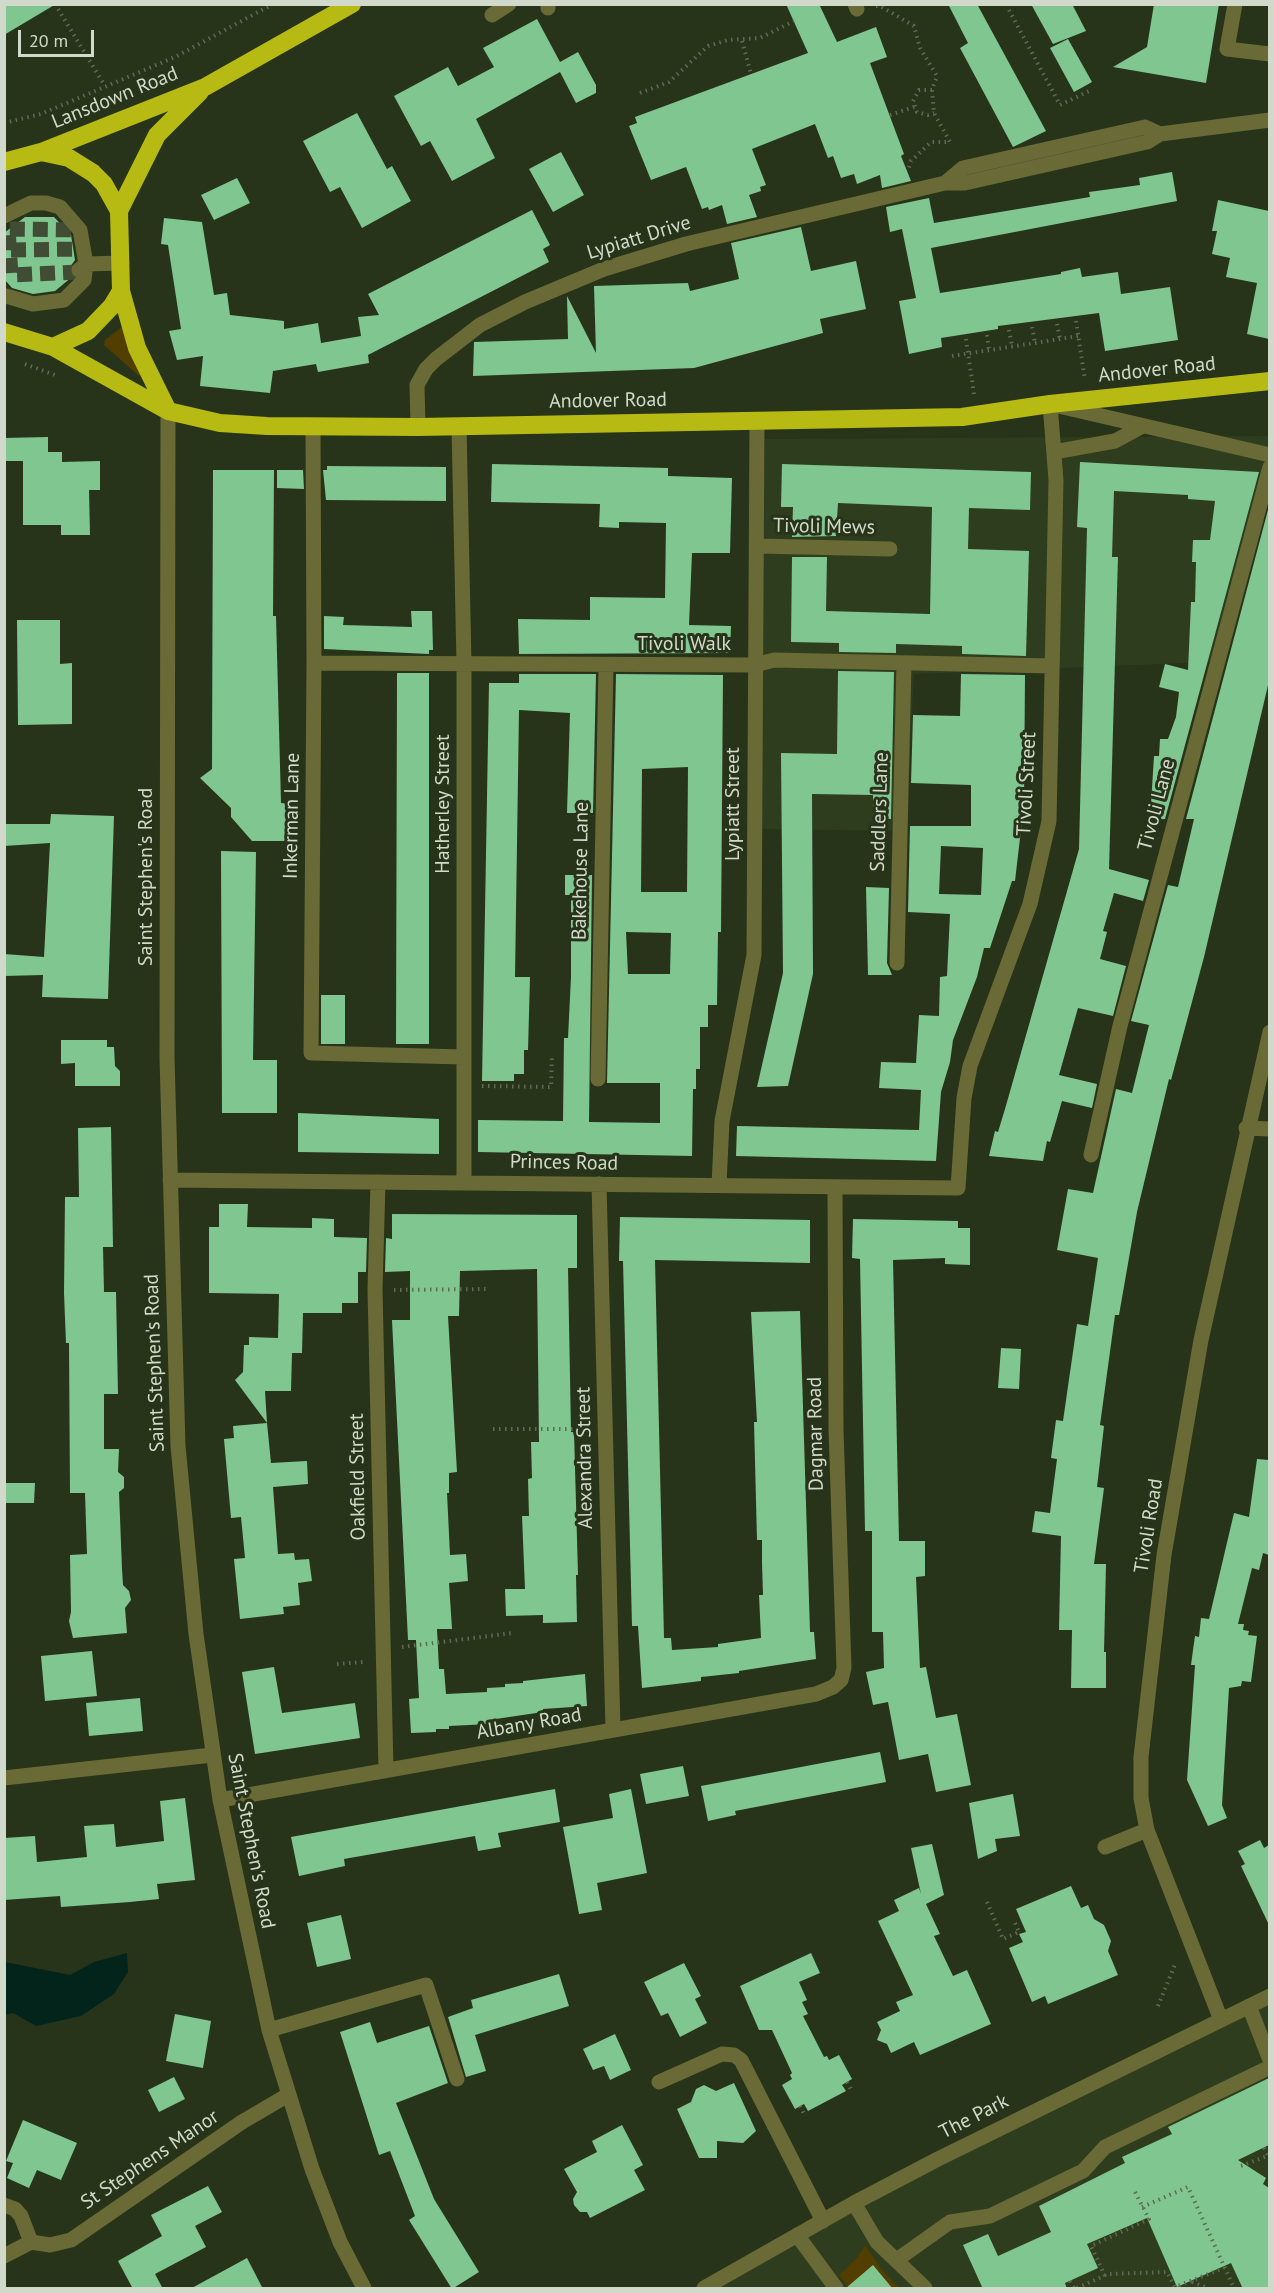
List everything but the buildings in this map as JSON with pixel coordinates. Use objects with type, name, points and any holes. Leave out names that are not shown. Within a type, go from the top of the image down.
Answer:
[{"type":"highway","name":"Lansdown Road","points":[[4,162],[41,152],[205,87],[352,4]]},
{"type":"highway","name":"Lansdown Road","points":[[119,211],[158,135],[205,87]]},
{"type":"highway","points":[[41,152],[69,158],[93,173],[104,184],[119,211],[121,291],[137,348],[168,411]]},
{"type":"highway","points":[[53,346],[88,331],[112,306],[121,291]]},
{"type":"highway","name":"Andover Road","points":[[4,332],[53,346],[168,411],[220,423],[313,427],[976,416],[1050,404],[1269,381]]},
{"type":"street","points":[[492,15],[509,4]]},
{"type":"street","points":[[1235,4],[1227,49],[1269,54]]},
{"type":"street","name":"Lypiatt Drive","points":[[418,427],[417,385],[426,369],[480,325],[525,302],[604,269],[666,250],[945,183],[965,183],[1147,142],[1160,134],[1269,120]]},
{"type":"street","points":[[6,221],[31,203],[46,202],[60,207],[80,230],[84,280],[64,300],[33,304],[7,294]]},
{"type":"street","points":[[82,268],[122,263]]},
{"type":"street","name":"Andover Road","points":[[1050,404],[1269,455]]},
{"type":"street","name":"Tivoli Street","points":[[958,1188],[964,1098],[970,1066],[1030,904],[1049,821],[1054,452],[1050,404]]},
{"type":"street","name":"Saint Stephen's Road","points":[[168,411],[166,1058],[178,1446],[196,1634],[220,1800],[269,2030],[288,2094],[340,2242],[364,2289]]},
{"type":"street","name":"Lypiatt Street","points":[[719,1185],[722,1121],[753,955],[758,546],[757,420]]},
{"type":"street","name":"Hatherley Street","points":[[459,426],[464,664],[464,1183]]},
{"type":"street","name":"Inkerman Lane","points":[[313,427],[315,663],[311,1053],[463,1057]]},
{"type":"street","points":[[1054,452],[1115,441],[1141,427]]},
{"type":"street","name":"Tivoli Lane","points":[[1091,1155],[1120,1026],[1269,467]]},
{"type":"street","name":"Tivoli Mews","points":[[758,546],[890,549]]},
{"type":"street","name":"Tivoli Walk","points":[[315,663],[755,665],[774,660],[1052,666]]},
{"type":"street","name":"Saddlers Lane","points":[[897,963],[904,663]]},
{"type":"street","name":"Bakehouse Lane","points":[[598,1079],[606,664]]},
{"type":"street","name":"Tivoli Road","points":[[1221,2020],[1147,1830],[1141,1798],[1141,1757],[1164,1555],[1201,1340],[1269,1032]]},
{"type":"street","points":[[1246,1128],[1269,1129]]},
{"type":"street","name":"Princes Road","points":[[170,1180],[958,1188]]},
{"type":"street","name":"Oakfield Street","points":[[378,1182],[375,1290],[386,1770]]},
{"type":"street","name":"Alexandra Street","points":[[599,1184],[613,1730]]},
{"type":"street","name":"Dagmar Road","points":[[835,1187],[836,1430],[844,1668],[841,1680]]},
{"type":"street","name":"Albany Road","points":[[220,1800],[816,1694],[833,1687],[841,1680]]},
{"type":"street","points":[[4,1778],[212,1755]]},
{"type":"street","points":[[1105,1847],[1147,1830]]},
{"type":"street","points":[[269,2030],[426,1985],[457,2079]]},
{"type":"street","name":"The Park","points":[[704,2289],[854,2203],[1008,2123],[1269,1996]]},
{"type":"street","points":[[898,2259],[950,2222],[990,2216],[1083,2171],[1106,2148],[1269,2061],[1249,2006]]},
{"type":"street","points":[[659,2082],[722,2054],[734,2055],[741,2060],[823,2220]]},
{"type":"street","name":"St Stephens Manor","points":[[4,2256],[31,2242],[50,2245],[71,2240],[242,2122],[288,2094]]},
{"type":"street","points":[[854,2203],[877,2242],[898,2259],[925,2289]]},
{"type":"street","points":[[4,2205],[15,2209],[21,2216],[31,2242]]},
{"type":"street","points":[[796,2235],[836,2289]]},
{"type":"path","points":[[55,4],[105,86]]},
{"type":"path","points":[[4,123],[41,114],[175,57],[273,4]]},
{"type":"path","points":[[856,7],[880,6],[914,26],[920,48],[937,76],[932,90],[934,113],[950,142],[931,142],[911,161],[906,177]]},
{"type":"path","points":[[1009,10],[1060,105],[1089,91]]},
{"type":"path","points":[[640,93],[669,82],[708,46],[728,40],[742,41],[760,38],[795,21]]},
{"type":"path","points":[[742,41],[751,74]]},
{"type":"path","points":[[932,90],[919,90],[913,101],[914,107],[922,115],[934,113]]},
{"type":"path","points":[[890,115],[914,107]]},
{"type":"path","points":[[1076,321],[1088,400]]},
{"type":"path","points":[[1057,324],[1060,339]]},
{"type":"path","points":[[1032,327],[1035,343]]},
{"type":"path","points":[[1009,330],[1012,346]]},
{"type":"path","points":[[987,335],[989,350]]},
{"type":"path","points":[[952,356],[1079,336]]},
{"type":"path","points":[[966,339],[976,416]]},
{"type":"path","points":[[463,1086],[551,1087],[552,1054]]},
{"type":"path","points":[[375,1290],[488,1289]]},
{"type":"path","points":[[493,1429],[605,1429]]},
{"type":"path","points":[[383,1651],[419,1644],[513,1633]]},
{"type":"path","points":[[337,1664],[361,1662]]},
{"type":"path","points":[[987,1902],[1003,1939],[1019,1932],[1015,1923]]},
{"type":"path","points":[[1158,2006],[1187,1933]]},
{"type":"path","points":[[847,2082],[852,2091]]},
{"type":"path","points":[[800,2106],[805,2116]]},
{"type":"path","points":[[1241,2166],[1269,2156],[1264,2148]]},
{"type":"path","points":[[1142,2207],[1188,2187],[1234,2289]]},
{"type":"path","points":[[1105,2276],[1091,2245],[1149,2219],[1132,2188]]},
{"type":"path","points":[[1209,2249],[1214,2246]]},
{"type":"path","points":[[1070,2281],[1076,2289],[1105,2276],[1167,2272],[1175,2288],[1224,2268]]},
{"type":"path","points":[[1192,2282],[1208,2289]]},
{"type":"shaded area","points":[[122,327],[147,365],[139,376],[104,345],[105,340]]},
{"type":"shaded area","points":[[1269,436],[1269,473],[1210,662],[914,674],[906,831],[760,829],[763,439]]},
{"type":"shaded area","points":[[1269,1996],[1269,2288],[704,2288]]},
{"type":"shaded area","points":[[865,2245],[880,2267],[899,2288],[849,2288],[839,2275],[857,2258]]},
{"type":"water","points":[[127,1953],[128,1972],[114,1994],[81,2016],[36,2026],[13,2013],[5,2015],[5,1962],[70,1975],[94,1962]]},
{"type":"tunnel","points":[[78,272],[11,275],[8,229],[80,230]]},
{"type":"tunnel","points":[[11,250],[84,249]]}]
